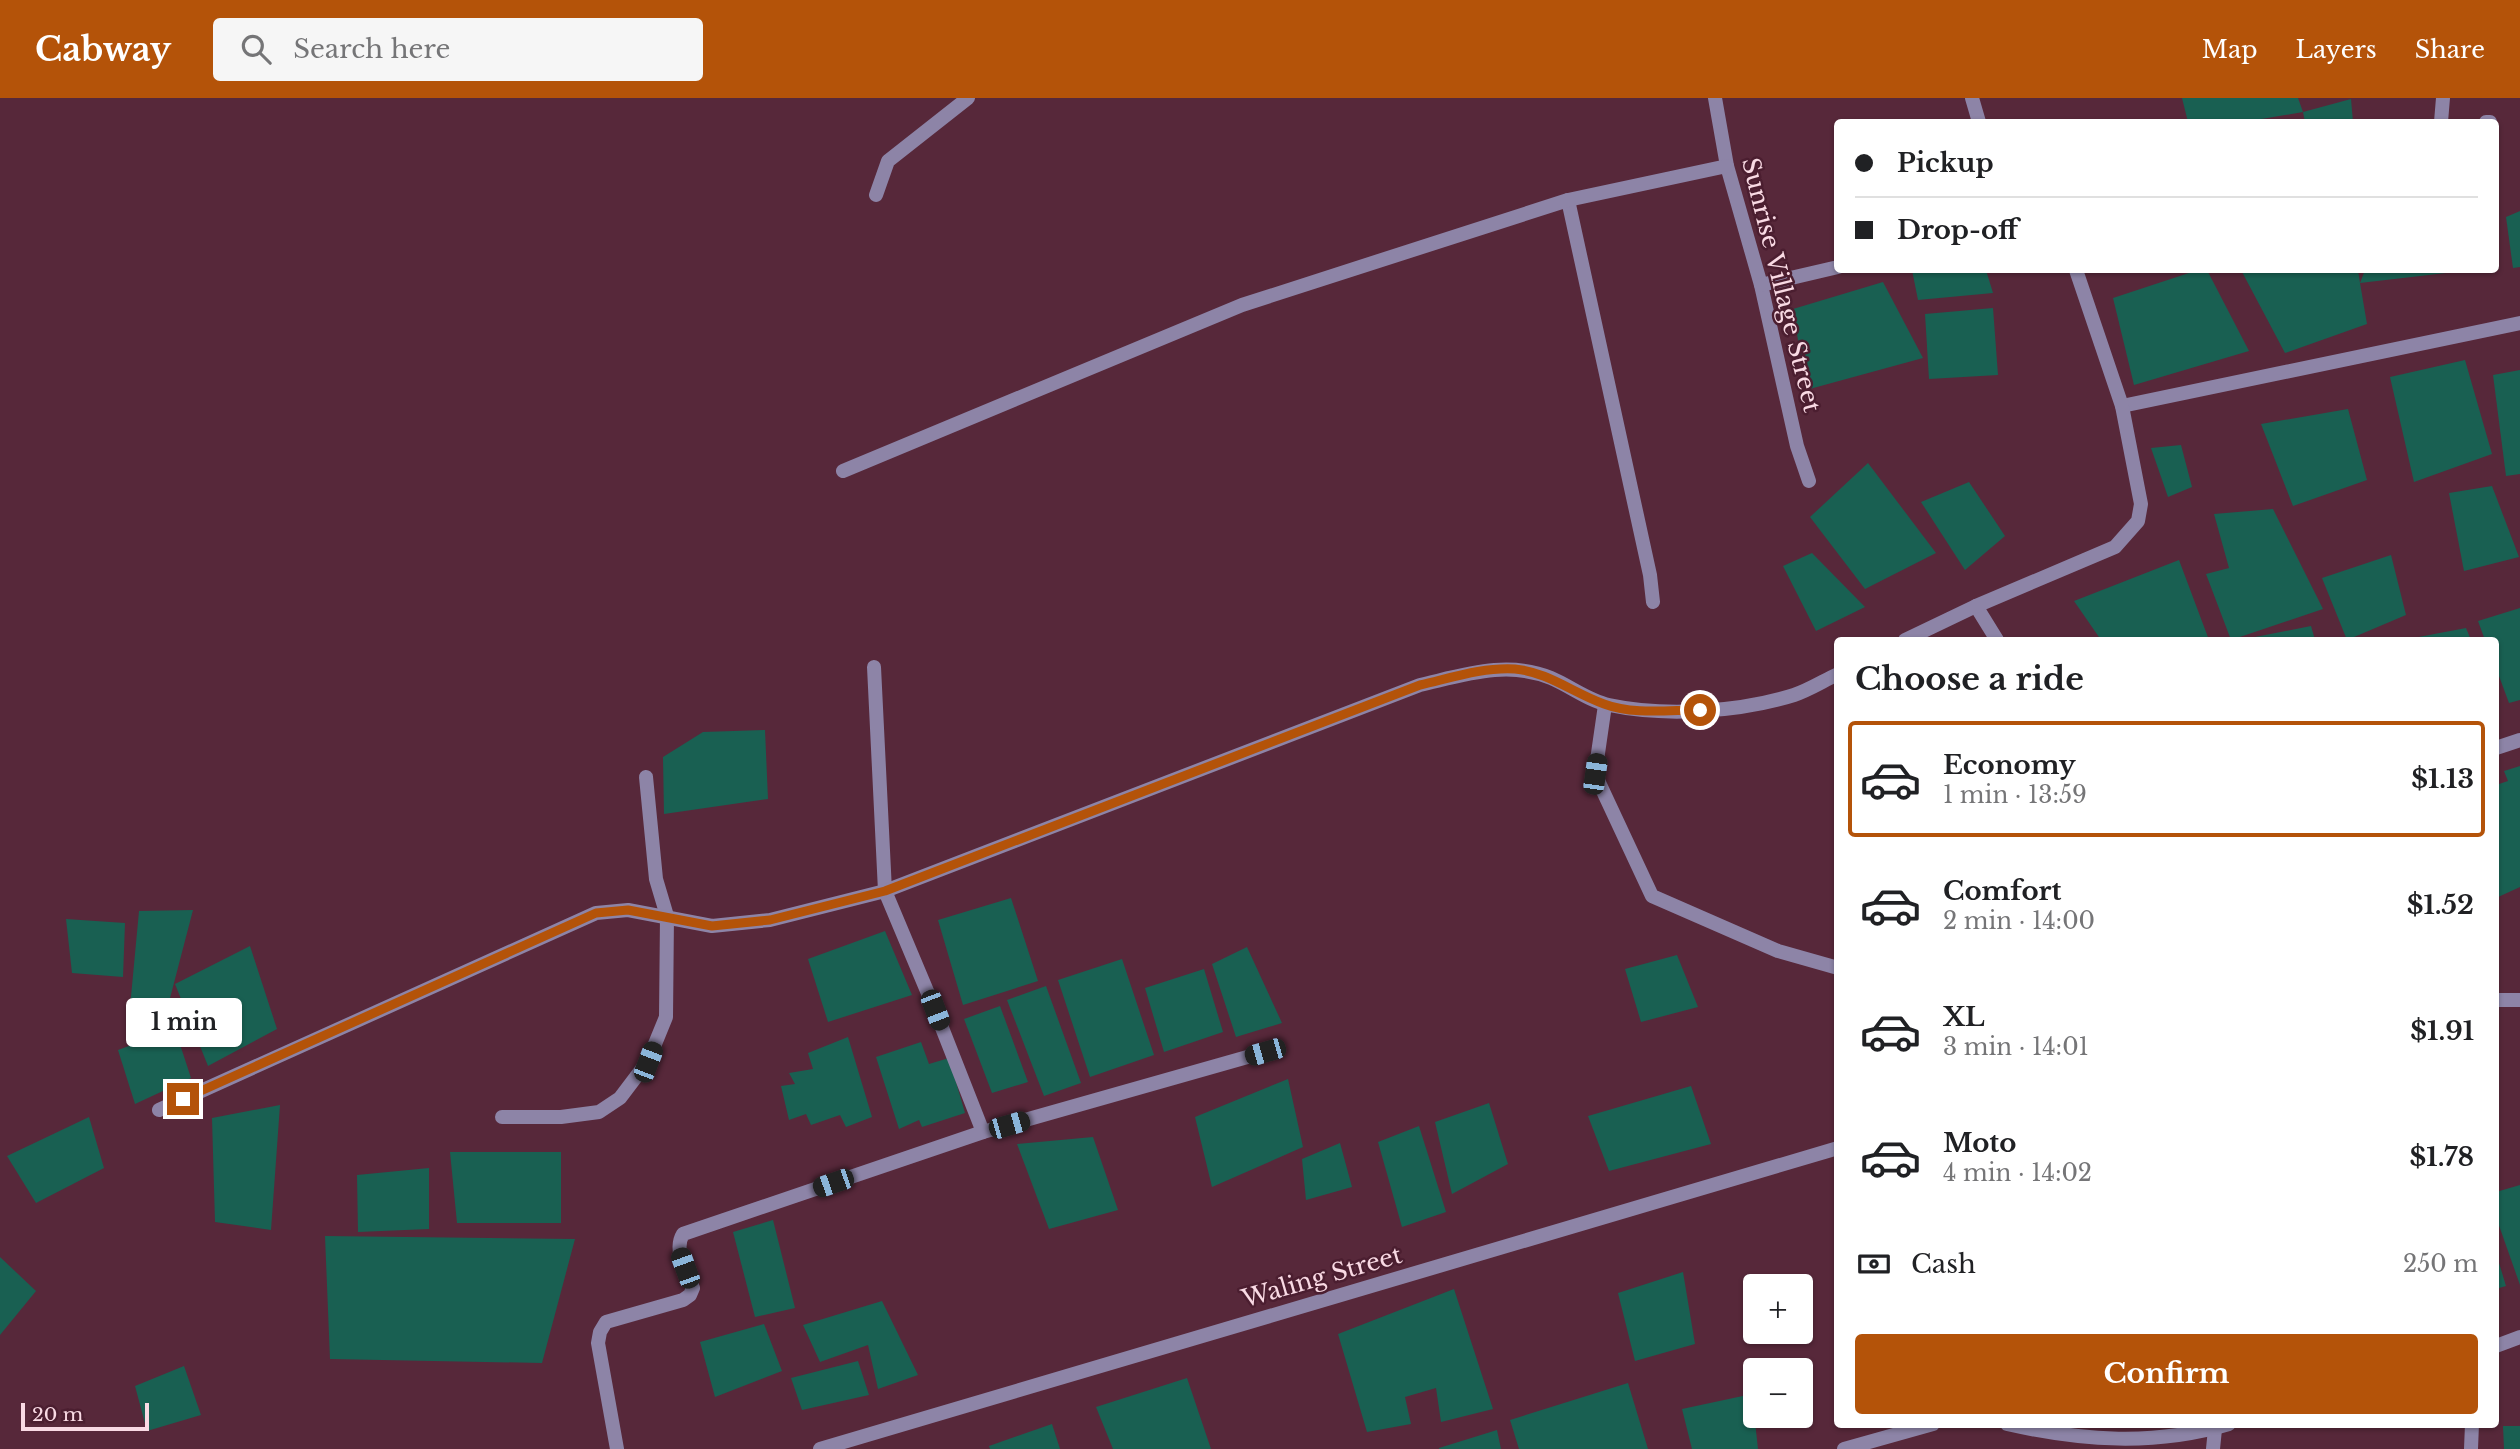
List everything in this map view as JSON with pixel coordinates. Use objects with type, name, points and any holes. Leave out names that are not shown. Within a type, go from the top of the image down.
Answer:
[{"type":"street","points":[[876,195],[888,161],[968,98]]},
{"type":"street","name":"Sunrise Village Street","points":[[1715,98],[1727,166],[1761,285],[1797,446],[1809,481]]},
{"type":"street","points":[[1972,98],[1978,119]]},
{"type":"street","points":[[2441,119],[2443,98]]},
{"type":"street","points":[[844,471],[1241,305],[1568,200],[1727,166]]},
{"type":"street","points":[[1568,200],[1650,575],[1653,602]]},
{"type":"street","points":[[1761,285],[1834,268]]},
{"type":"street","points":[[1911,637],[1976,606],[2115,547],[2138,521],[2141,504],[2122,406],[2077,273]]},
{"type":"street","points":[[2122,406],[2520,323]]},
{"type":"street","points":[[1976,606],[1995,637]]},
{"type":"street","points":[[874,667],[885,891],[983,1132]]},
{"type":"street","points":[[159,1110],[596,913],[628,910],[712,926],[770,920],[885,891],[1420,685],[1491,669],[1517,670],[1549,677],[1605,705],[1644,711],[1700,710],[1750,706],[1796,694],[1834,676]]},
{"type":"street","points":[[1605,705],[1595,774],[1652,896],[1778,951],[1834,967]]},
{"type":"street","points":[[2499,747],[2520,740]]},
{"type":"street","points":[[502,1117],[561,1118],[598,1112],[620,1098],[648,1062],[666,1017],[667,916],[656,879],[646,777]]},
{"type":"street","points":[[2499,1000],[2520,1000]]},
{"type":"street","points":[[617,1449],[598,1343],[600,1332],[606,1322],[683,1300],[690,1295],[693,1288],[678,1249],[678,1242],[683,1234],[983,1132],[1265,1052]]},
{"type":"street","name":"Waling Street","points":[[820,1449],[1834,1150]]},
{"type":"street","points":[[2499,1345],[2520,1337]]},
{"type":"street","points":[[1844,1449],[1919,1428]]},
{"type":"street","points":[[2024,1428],[2055,1435],[2118,1441],[2167,1438],[2217,1428]]},
{"type":"street","points":[[2213,1449],[2222,1428]]},
{"type":"street","points":[[2471,1449],[2472,1428]]},
{"type":"building","points":[[2182,98],[2298,98],[2303,112],[2262,119],[2187,119]]},
{"type":"building","points":[[2351,99],[2353,119],[2304,119],[2303,112]]},
{"type":"building","points":[[2520,211],[2520,267],[2513,268],[2506,217]]},
{"type":"building","points":[[1913,273],[1987,273],[1993,293],[1918,300]]},
{"type":"building","points":[[2189,273],[2209,273],[2249,351],[2134,385],[2113,298]]},
{"type":"building","points":[[2243,273],[2358,273],[2367,324],[2285,353]]},
{"type":"building","points":[[2364,273],[2446,273],[2360,283]]},
{"type":"building","points":[[1883,282],[1923,358],[1806,390],[1793,309]]},
{"type":"building","points":[[1993,308],[1998,375],[1929,379],[1925,314]]},
{"type":"building","points":[[2465,360],[2492,454],[2414,482],[2390,377]]},
{"type":"building","points":[[2520,370],[2520,474],[2506,476],[2493,375]]},
{"type":"building","points":[[2348,409],[2367,480],[2293,506],[2261,424]]},
{"type":"building","points":[[2181,445],[2192,487],[2168,497],[2151,448]]},
{"type":"building","points":[[1868,463],[1936,553],[1865,589],[1810,517]]},
{"type":"building","points":[[1969,482],[2005,536],[1965,570],[1921,502]]},
{"type":"building","points":[[2492,486],[2519,557],[2464,571],[2449,493]]},
{"type":"building","points":[[2273,509],[2323,609],[2240,637],[2230,637],[2206,574],[2229,568],[2214,514]]},
{"type":"building","points":[[1812,553],[1865,607],[1816,631],[1783,566]]},
{"type":"building","points":[[2391,555],[2406,615],[2354,637],[2346,637],[2322,578]]},
{"type":"building","points":[[2179,560],[2208,637],[2099,637],[2074,601]]},
{"type":"building","points":[[2520,608],[2520,700],[2509,703],[2499,676],[2499,637],[2484,637],[2478,621]]},
{"type":"building","points":[[2311,626],[2314,637],[2255,637]]},
{"type":"building","points":[[2466,628],[2470,637],[2419,637]]},
{"type":"building","points":[[765,730],[768,799],[664,814],[663,757],[703,732]]},
{"type":"building","points":[[2520,766],[2520,887],[2499,897],[2499,784],[2508,781],[2504,771]]},
{"type":"building","points":[[1011,898],[1038,981],[963,1005],[938,920]]},
{"type":"building","points":[[193,910],[169,1002],[129,1018],[139,911]]},
{"type":"building","points":[[66,919],[125,923],[123,977],[72,973]]},
{"type":"building","points":[[885,931],[912,995],[828,1022],[808,959]]},
{"type":"building","points":[[250,946],[277,1029],[208,1066],[175,984]]},
{"type":"building","points":[[1247,947],[1282,1023],[1236,1037],[1212,964]]},
{"type":"building","points":[[1677,955],[1698,1007],[1641,1022],[1625,969]]},
{"type":"building","points":[[1122,959],[1154,1055],[1090,1077],[1058,980]]},
{"type":"building","points":[[1204,969],[1223,1032],[1164,1052],[1145,988]]},
{"type":"building","points":[[1046,986],[1081,1083],[1044,1096],[1007,1000]]},
{"type":"building","points":[[1000,1006],[1028,1082],[992,1093],[964,1019]]},
{"type":"building","points":[[175,1029],[191,1078],[135,1104],[118,1050]]},
{"type":"building","points":[[848,1037],[872,1117],[846,1127],[840,1115],[811,1125],[806,1114],[789,1120],[781,1086],[795,1084],[789,1073],[813,1069],[808,1053]]},
{"type":"building","points":[[921,1042],[929,1064],[949,1058],[965,1113],[922,1127],[919,1120],[899,1129],[876,1057]]},
{"type":"building","points":[[1288,1079],[1303,1147],[1212,1187],[1195,1117]]},
{"type":"building","points":[[1691,1086],[1711,1144],[1609,1171],[1588,1116]]},
{"type":"building","points":[[1489,1103],[1508,1164],[1452,1194],[1435,1122]]},
{"type":"building","points":[[280,1105],[271,1230],[215,1222],[212,1118]]},
{"type":"building","points":[[89,1117],[104,1168],[36,1203],[7,1156]]},
{"type":"building","points":[[1419,1126],[1446,1212],[1402,1227],[1378,1142]]},
{"type":"building","points":[[1093,1137],[1118,1210],[1049,1229],[1017,1144]]},
{"type":"building","points":[[1340,1143],[1352,1187],[1306,1200],[1302,1159]]},
{"type":"building","points":[[450,1152],[561,1152],[561,1223],[457,1223]]},
{"type":"building","points":[[429,1168],[429,1229],[358,1232],[357,1175]]},
{"type":"building","points":[[2520,1185],[2520,1285],[2499,1226],[2499,1191]]},
{"type":"building","points":[[773,1220],[795,1308],[755,1317],[733,1232]]},
{"type":"building","points":[[325,1236],[575,1239],[542,1363],[330,1359]]},
{"type":"building","points":[[0,1257],[36,1291],[0,1335]]},
{"type":"building","points":[[2499,1263],[2506,1286],[2499,1288]]},
{"type":"building","points":[[1683,1272],[1695,1344],[1635,1361],[1618,1293]]},
{"type":"building","points":[[1454,1289],[1493,1409],[1441,1422],[1436,1388],[1405,1397],[1411,1424],[1367,1432],[1338,1334]]},
{"type":"building","points":[[882,1301],[918,1375],[878,1389],[868,1345],[820,1362],[803,1325]]},
{"type":"building","points":[[764,1324],[782,1371],[715,1397],[700,1342]]},
{"type":"building","points":[[858,1361],[869,1395],[802,1410],[791,1378]]},
{"type":"building","points":[[184,1366],[201,1415],[147,1431],[135,1386]]},
{"type":"building","points":[[1187,1378],[1211,1449],[1113,1449],[1096,1407]]},
{"type":"building","points":[[1628,1383],[1648,1449],[1519,1449],[1510,1420]]},
{"type":"building","points":[[1743,1396],[1743,1428],[1756,1428],[1758,1449],[1692,1449],[1682,1409]]},
{"type":"building","points":[[1052,1424],[1060,1449],[990,1449],[989,1446]]},
{"type":"building","points":[[2503,1426],[2520,1426],[2520,1449],[2504,1449]]},
{"type":"building","points":[[1497,1430],[1501,1449],[1439,1449],[1439,1448]]},
{"type":"route","points":[[183,1099],[596,913],[628,910],[712,926],[770,920],[885,891],[1420,685],[1491,669],[1517,670],[1549,677],[1605,705],[1644,711],[1700,710]]}]
